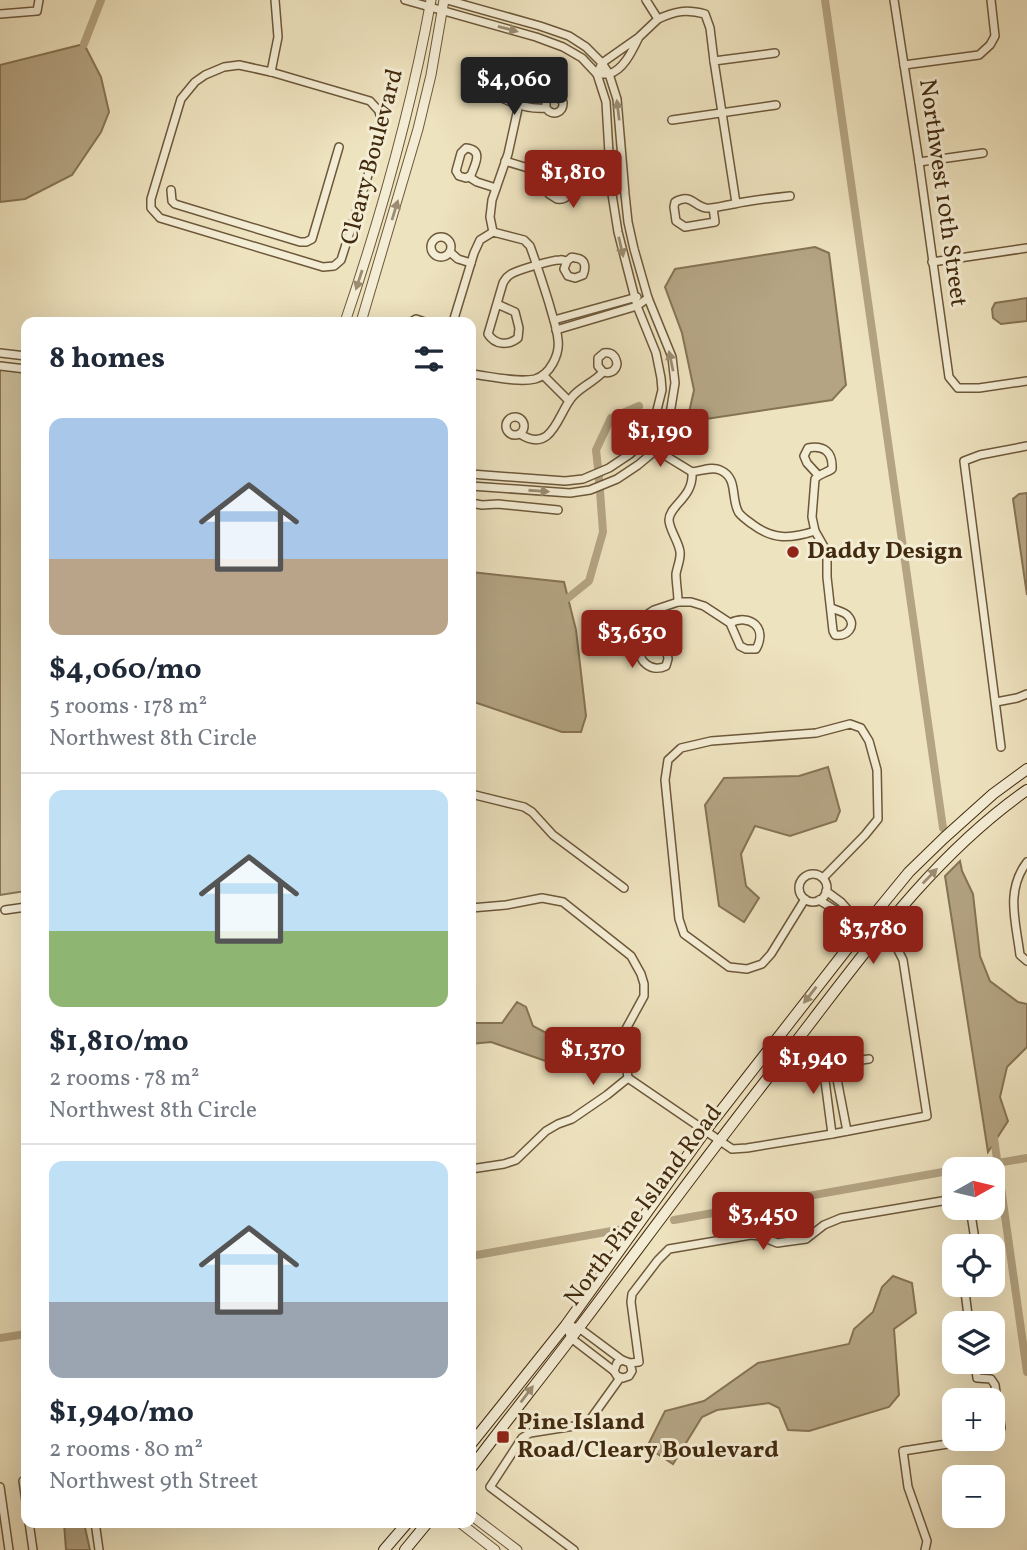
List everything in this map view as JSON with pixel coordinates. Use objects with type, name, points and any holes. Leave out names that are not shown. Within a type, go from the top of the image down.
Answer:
[{"type":"main road","name":"North Pine Island Road","points":[[476,1438],[566,1325],[706,1130],[909,872],[993,794],[1027,769]]},
{"type":"main road","name":"North Pine Island Road","points":[[476,1462],[880,932],[956,849],[1005,805],[1027,790]]},
{"type":"main road","points":[[384,1550],[403,1528]]},
{"type":"main road","points":[[405,1550],[423,1528]]},
{"type":"street","points":[[0,14],[37,11],[39,0]]},
{"type":"street","points":[[271,72],[278,37],[275,0]]},
{"type":"street","points":[[405,0],[430,4],[442,11],[536,37],[582,58],[597,74],[606,102],[611,188],[618,232],[636,306],[656,353],[661,377],[662,390],[655,418],[643,442],[609,468],[583,479],[565,481],[476,474]]},
{"type":"street","points":[[446,0],[569,36],[602,62],[617,99],[628,222],[648,298],[672,357],[675,383],[670,414],[656,450],[617,479],[590,491],[570,493],[476,486]]},
{"type":"street","name":"Cleary Boulevard","points":[[362,317],[418,129],[446,0]]},
{"type":"street","points":[[646,0],[658,19]]},
{"type":"street","name":"Northwest 10th Street","points":[[894,0],[948,377],[958,388],[979,388],[1027,381]]},
{"type":"street","points":[[904,65],[979,55],[996,36],[991,0]]},
{"type":"street","name":"Cleary Boulevard","points":[[347,317],[397,152],[430,4]]},
{"type":"street","points":[[597,74],[602,62],[639,37],[658,19],[671,13],[689,10],[705,14],[710,28],[737,203]]},
{"type":"street","points":[[597,74],[609,74],[617,69],[630,55],[639,37]]},
{"type":"street","points":[[714,61],[775,53]]},
{"type":"street","points":[[239,65],[370,101],[379,111],[383,128],[338,263],[323,267],[243,244],[160,218],[151,208],[151,199],[181,99],[195,82],[216,70],[239,65]]},
{"type":"street","points":[[490,92],[519,104],[546,108]]},
{"type":"street","points":[[493,232],[492,200],[519,104]]},
{"type":"street","points":[[672,120],[776,105]]},
{"type":"street","points":[[171,190],[175,204],[306,242],[312,239],[338,146]]},
{"type":"street","points":[[919,162],[984,153]]},
{"type":"street","points":[[505,161],[548,174],[553,178]]},
{"type":"street","points":[[469,177],[496,188]]},
{"type":"street","points":[[713,208],[715,222],[685,227],[676,221],[674,207],[675,202],[680,199],[694,201],[702,208],[713,208],[790,196]]},
{"type":"street","points":[[243,244],[248,226]]},
{"type":"street","points":[[455,317],[480,240],[493,232],[524,240],[530,246],[554,320],[559,341],[557,355],[543,375],[536,379],[476,375]]},
{"type":"street","points":[[932,262],[1027,248]]},
{"type":"street","points":[[450,251],[458,259],[471,263]]},
{"type":"street","points":[[497,304],[515,312],[519,328],[518,338],[513,342],[499,344],[488,334],[497,304],[506,278],[510,274],[560,259],[567,261]]},
{"type":"street","points":[[554,320],[634,296],[648,298]]},
{"type":"street","points":[[556,330],[636,306],[648,298]]},
{"type":"street","points":[[0,353],[21,355]]},
{"type":"street","points":[[0,366],[21,368]]},
{"type":"street","points":[[520,434],[532,439],[547,435],[554,429],[569,401],[603,372]]},
{"type":"street","points":[[543,375],[569,401]]},
{"type":"street","points":[[643,442],[692,472],[712,468],[720,470],[731,481],[734,500],[740,513],[762,531],[787,537],[815,531]]},
{"type":"street","points":[[1001,747],[964,461],[980,455],[1027,446]]},
{"type":"street","points":[[816,447],[823,448],[833,460],[832,468],[826,474],[818,475],[804,456],[808,449],[816,447]]},
{"type":"street","points":[[678,601],[676,574],[680,552],[668,521],[672,509],[683,500],[691,486],[692,472]]},
{"type":"street","points":[[818,475],[815,479],[812,517],[815,531],[827,552],[831,608]]},
{"type":"street","points":[[476,504],[558,510]]},
{"type":"street","points":[[646,640],[641,624],[645,616],[678,601],[691,602],[704,606],[730,623],[740,646],[756,649],[760,638],[759,630],[753,622],[741,619],[730,623]]},
{"type":"street","points":[[646,640],[656,643],[667,652],[666,666],[659,669],[642,661],[638,654],[640,646],[646,640]]},
{"type":"street","points":[[996,702],[1027,694]]},
{"type":"street","points":[[804,899],[771,954],[762,964],[747,969],[729,967],[684,934],[679,919],[665,780],[668,760],[681,748],[711,741],[816,733],[850,724],[861,728],[869,741],[877,770],[878,819],[866,835],[822,878]]},
{"type":"street","points":[[476,795],[532,811],[553,835],[624,888]]},
{"type":"street","points":[[1026,863],[1012,896],[1020,955],[1026,961]]},
{"type":"street","points":[[804,899],[800,883],[810,874],[819,876],[825,882],[826,891],[819,900]]},
{"type":"street","points":[[476,908],[542,898],[563,902],[631,956],[641,974],[644,996],[623,1038],[628,1078],[732,1149],[926,1116],[902,960],[897,948],[868,922],[849,911],[826,891]]},
{"type":"street","points":[[804,899],[819,900],[835,910],[849,911]]},
{"type":"street","points":[[5,910],[21,908]]},
{"type":"street","points":[[832,1134],[824,1073],[832,1064],[869,1059]]},
{"type":"street","points":[[829,1068],[836,1074],[846,1131]]},
{"type":"street","points":[[476,1168],[516,1160],[546,1131],[572,1119],[628,1078]]},
{"type":"street","points":[[614,1371],[615,1365],[639,1362],[632,1294],[669,1249],[751,1235],[777,1243],[806,1239],[824,1225],[841,1218],[942,1201]]},
{"type":"street","points":[[566,1325],[579,1328],[626,1362],[632,1368],[631,1374],[620,1378],[571,1338],[566,1325]]},
{"type":"street","points":[[976,1374],[977,1378],[991,1379],[995,1388]]},
{"type":"street","points":[[574,1550],[490,1487],[522,1438],[530,1433],[587,1423],[620,1378]]},
{"type":"street","points":[[925,1550],[927,1541],[908,1487],[903,1451],[942,1445]]},
{"type":"street","points":[[0,1487],[9,1550]]},
{"type":"street","points":[[476,1519],[517,1550]]},
{"type":"street","points":[[30,1528],[33,1550]]},
{"type":"street","points":[[96,1528],[99,1550]]},
{"type":"street","points":[[467,1528],[495,1550]]},
{"type":"shaded area","points":[[84,44],[101,77],[109,112],[101,132],[72,175],[25,199],[0,202],[0,65]]},
{"type":"shaded area","points":[[815,247],[829,253],[846,385],[832,400],[706,419],[688,417],[694,390],[682,333],[665,287],[675,269]]},
{"type":"shaded area","points":[[1027,298],[1027,321],[1001,324],[993,318],[992,309],[995,303]]},
{"type":"shaded area","points":[[0,369],[21,372],[21,892],[0,895]]},
{"type":"shaded area","points":[[1027,493],[1027,595],[1013,499],[1019,494]]},
{"type":"shaded area","points":[[476,573],[564,582],[576,630],[586,716],[581,732],[562,732],[476,703]]},
{"type":"shaded area","points":[[828,767],[840,811],[836,821],[790,836],[755,826],[741,854],[746,886],[759,898],[744,922],[719,906],[705,805],[724,778],[799,776]]},
{"type":"shaded area","points":[[960,861],[973,894],[980,956],[990,981],[1018,1002],[1027,1004],[1027,1047],[1007,1067],[1000,1097],[1008,1121],[988,1152],[945,876]]},
{"type":"shaded area","points":[[517,1002],[526,1007],[533,1026],[550,1035],[567,1031],[570,1036],[555,1050],[557,1065],[491,1042],[476,1044],[476,1023],[502,1023]]},
{"type":"shaded area","points":[[893,1276],[912,1283],[916,1313],[894,1329],[899,1395],[889,1407],[809,1431],[788,1430],[779,1408],[769,1403],[717,1410],[702,1417],[673,1464],[647,1447],[665,1411],[704,1401],[758,1363],[849,1344],[854,1329],[873,1312],[882,1287]]},
{"type":"shaded area","points":[[64,1528],[85,1528],[90,1550],[66,1550]]},
{"type":"waterway","points":[[84,44],[101,0]]},
{"type":"waterway","points":[[825,0],[943,828]]},
{"type":"waterway","points":[[598,468],[596,450],[611,418],[639,406]]},
{"type":"waterway","points":[[599,477],[599,482]]},
{"type":"waterway","points":[[568,598],[589,581],[603,532],[600,491]]},
{"type":"waterway","points":[[993,1131],[1027,1372]]},
{"type":"waterway","points":[[1005,1162],[1027,1158]]},
{"type":"waterway","points":[[674,1220],[942,1172]]},
{"type":"waterway","points":[[476,1255],[623,1229]]},
{"type":"waterway","points":[[0,1338],[21,1335]]},
{"type":"place","name":"Daddy Design","points":[[793,552]]},
{"type":"place","name":"Pine Island Road/Cleary Boulevard","points":[[503,1437]]}]
